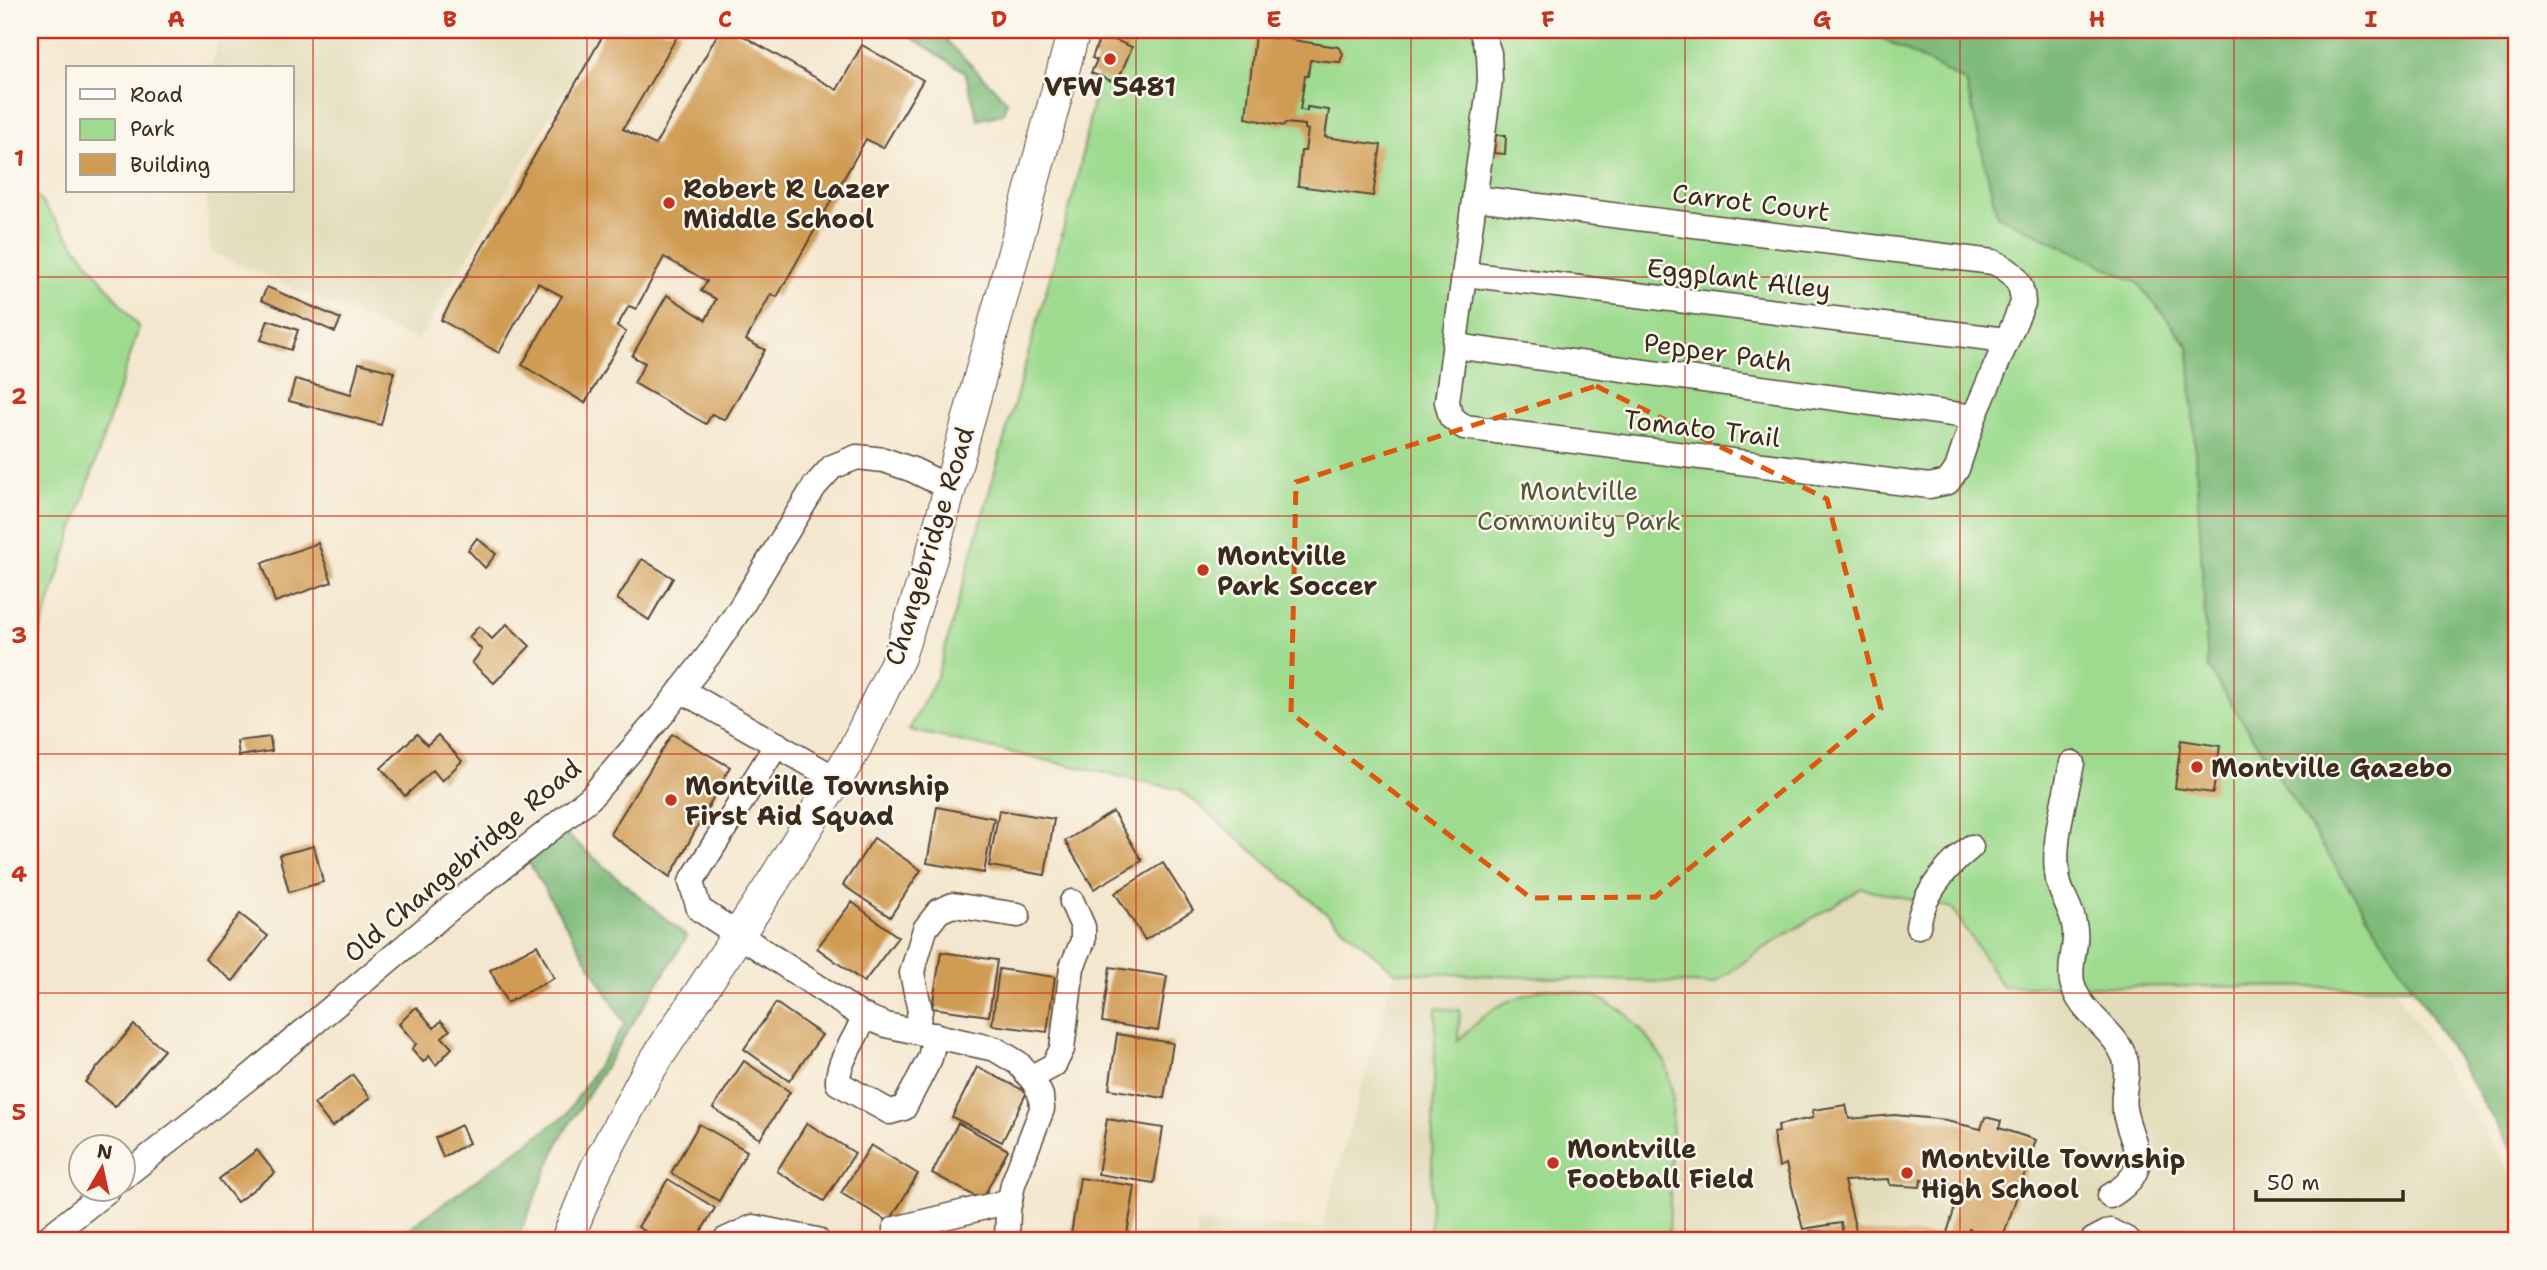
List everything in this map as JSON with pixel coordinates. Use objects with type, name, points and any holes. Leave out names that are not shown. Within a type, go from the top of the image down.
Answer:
[{"type":"main road","name":"Changebridge Road","points":[[567,1240],[596,1169],[647,1073],[836,779],[899,657],[931,558],[1073,30]]},
{"type":"street","points":[[1454,346],[1490,81],[1489,53],[1481,30]]},
{"type":"street","name":"Carrot Court","points":[[1475,198],[1993,262],[2016,276],[2021,284],[2023,303],[2006,340]]},
{"type":"street","name":"Eggplant Alley","points":[[1465,274],[2006,340]]},
{"type":"street","points":[[1974,417],[2006,340]]},
{"type":"street","name":"Tomato Trail","points":[[1454,346],[1447,402],[1451,417],[1464,427],[1929,486],[1948,482],[1958,469],[1974,417]]},
{"type":"street","name":"Pepper Path","points":[[1454,346],[1974,417]]},
{"type":"street","name":"Old Changebridge Road","points":[[136,1167],[246,1080],[453,906],[590,798],[681,690],[726,630],[814,487],[832,467],[857,457],[884,460],[913,470],[950,488]]},
{"type":"street","points":[[681,690],[836,779]]},
{"type":"street","points":[[777,744],[691,882],[699,909],[864,1016],[886,1025],[995,1049],[1018,1063],[1031,1077],[1041,1096],[1042,1109],[1017,1171],[1010,1201],[1007,1240]]},
{"type":"street","points":[[2072,763],[2054,838],[2059,883],[2074,923],[2072,981],[2076,993],[2125,1057],[2124,1108],[2135,1142],[2137,1170],[2133,1178],[2110,1196]]},
{"type":"street","points":[[1918,926],[1920,910],[1933,888],[1956,860],[1971,847]]},
{"type":"street","points":[[1031,1077],[1054,1065],[1062,1049],[1072,967],[1083,941],[1083,927],[1072,902]]},
{"type":"street","points":[[864,1016],[859,1033],[837,1070],[838,1083],[890,1112],[904,1108],[930,1058],[912,973],[925,929],[939,911],[953,905],[1018,915]]},
{"type":"street","points":[[895,1229],[1010,1201]]},
{"type":"street","points":[[45,1240],[89,1204]]},
{"type":"street","points":[[725,1240],[752,1227],[817,1240]]},
{"type":"street","points":[[2093,1240],[2110,1231],[2129,1240]]},
{"type":"highlighted area","points":[[1596,386],[1827,499],[1881,709],[1655,897],[1531,898],[1291,713],[1296,482]]},
{"type":"shaded area","points":[[220,30],[601,30],[418,341],[210,252],[206,192],[294,192],[294,66],[212,66]]},
{"type":"shaded area","points":[[2193,669],[2517,1183],[2517,1240],[1197,1240],[1197,1224],[1321,1228],[1395,972],[1713,984],[1893,855]]},
{"type":"green space","points":[[900,30],[936,30],[1007,101],[1003,114],[978,120],[965,72]]},
{"type":"green space","name":"Montville Community Park","points":[[1107,30],[1867,30],[1966,82],[1997,215],[2137,282],[2189,346],[2208,667],[2413,987],[2002,986],[1952,908],[1861,888],[1758,952],[1713,984],[1395,972],[1181,790],[909,730],[937,677],[1077,181]]},
{"type":"green space","points":[[1867,30],[2517,30],[2517,1158],[2413,987],[2208,667],[2189,346],[2137,282],[1997,215],[1966,82]]},
{"type":"green space","points":[[30,187],[139,328],[30,663]]},
{"type":"green space","points":[[558,827],[687,937],[560,1139],[517,1240],[393,1240],[566,1115],[625,1024],[525,856]]},
{"type":"green space","points":[[1546,988],[1593,995],[1624,1012],[1649,1039],[1665,1062],[1673,1095],[1669,1240],[1430,1240],[1436,1008],[1460,1010],[1458,1041],[1488,1013],[1518,997]]},
{"type":"building","name":"Robert R Lazer Middle School","points":[[606,30],[681,30],[623,129],[655,145],[720,30],[733,30],[837,90],[862,45],[923,80],[883,148],[866,139],[777,297],[771,294],[746,340],[765,350],[725,420],[712,414],[706,424],[634,383],[645,363],[632,356],[667,295],[706,320],[716,299],[701,291],[707,281],[664,257],[636,309],[629,306],[617,326],[626,332],[585,403],[522,365],[562,296],[538,283],[499,353],[441,320]]},
{"type":"building","points":[[1276,30],[1292,32],[1292,40],[1338,47],[1341,50],[1343,54],[1340,62],[1310,60],[1300,110],[1307,111],[1307,107],[1329,110],[1325,137],[1381,145],[1373,196],[1298,186],[1301,151],[1305,151],[1308,130],[1305,125],[1285,123],[1284,126],[1246,118],[1255,35],[1275,38]]},
{"type":"building","name":"VFW 5481","points":[[1101,34],[1132,47],[1117,83],[1091,73],[1097,60],[1092,58]]},
{"type":"building","points":[[1496,135],[1506,135],[1505,154],[1494,153]]},
{"type":"building","points":[[267,287],[341,319],[335,332],[261,300]]},
{"type":"building","points":[[268,320],[298,330],[291,350],[261,340]]},
{"type":"building","points":[[359,363],[394,372],[381,425],[289,401],[295,379],[351,394]]},
{"type":"building","points":[[477,538],[496,554],[485,568],[468,550]]},
{"type":"building","points":[[318,543],[332,582],[275,602],[262,563]]},
{"type":"building","points":[[642,559],[673,578],[649,620],[617,599]]},
{"type":"building","points":[[507,624],[530,646],[494,683],[472,663],[482,650],[469,637],[479,626],[492,639]]},
{"type":"building","points":[[417,734],[427,745],[438,735],[462,761],[442,781],[433,770],[405,796],[381,768]]},
{"type":"building","name":"Montville Township First Aid Squad","points":[[672,734],[730,767],[670,877],[610,834]]},
{"type":"building","points":[[270,737],[272,751],[239,756],[237,741]]},
{"type":"building","name":"Montville Gazebo","points":[[2181,740],[2220,746],[2213,793],[2175,788]]},
{"type":"building","points":[[937,807],[994,818],[984,873],[927,863]]},
{"type":"building","points":[[999,810],[1054,819],[1045,875],[989,866]]},
{"type":"building","points":[[1113,812],[1142,861],[1094,889],[1065,841]]},
{"type":"building","points":[[874,838],[921,870],[890,917],[843,885]]},
{"type":"building","points":[[314,846],[323,882],[289,892],[279,855]]},
{"type":"building","points":[[1163,863],[1193,910],[1145,940],[1115,893]]},
{"type":"building","points":[[852,902],[898,937],[864,982],[817,948]]},
{"type":"building","points":[[240,914],[268,936],[233,981],[205,959]]},
{"type":"building","points":[[537,945],[554,978],[507,1003],[490,970]]},
{"type":"building","points":[[941,952],[997,960],[989,1016],[932,1008]]},
{"type":"building","points":[[1110,967],[1167,976],[1158,1031],[1102,1022]]},
{"type":"building","points":[[999,969],[1055,977],[1047,1032],[992,1025]]},
{"type":"building","points":[[776,1003],[822,1035],[789,1081],[744,1049]]},
{"type":"building","points":[[416,1007],[434,1028],[441,1021],[450,1030],[442,1037],[452,1048],[436,1065],[429,1056],[423,1062],[412,1049],[416,1044],[399,1024]]},
{"type":"building","points":[[134,1025],[164,1050],[115,1107],[85,1082]]},
{"type":"building","points":[[1117,1034],[1173,1043],[1164,1098],[1109,1089]]},
{"type":"building","points":[[744,1061],[790,1092],[760,1139],[713,1108]]},
{"type":"building","points":[[977,1067],[1027,1092],[1002,1142],[952,1117]]},
{"type":"building","points":[[353,1075],[370,1098],[332,1127],[314,1104]]},
{"type":"building","name":"Montville Township High School","points":[[1846,1105],[1849,1119],[1894,1115],[1938,1119],[1981,1129],[1985,1117],[2001,1121],[1999,1128],[2036,1140],[2002,1240],[1969,1229],[1964,1240],[1810,1240],[1810,1231],[1843,1233],[1841,1223],[1803,1229],[1786,1164],[1779,1167],[1773,1133],[1779,1132],[1778,1125],[1813,1118],[1813,1110]],"holes":[[[1889,1179],[1890,1185],[1920,1187],[1921,1180],[1961,1188],[1946,1236],[1856,1231],[1844,1181]]]},
{"type":"building","points":[[1107,1119],[1163,1128],[1154,1183],[1098,1174]]},
{"type":"building","points":[[807,1123],[855,1153],[824,1201],[777,1171]]},
{"type":"building","points":[[958,1123],[1008,1150],[982,1200],[932,1173]]},
{"type":"building","points":[[699,1124],[747,1151],[719,1201],[671,1173]]},
{"type":"building","points":[[461,1125],[469,1143],[443,1157],[435,1138]]},
{"type":"building","points":[[871,1145],[918,1174],[889,1222],[841,1193]]},
{"type":"building","points":[[257,1150],[275,1173],[237,1202],[219,1179]]},
{"type":"building","points":[[1080,1178],[1135,1186],[1126,1240],[1071,1234]]},
{"type":"building","points":[[668,1179],[715,1208],[696,1240],[660,1240],[638,1227]]},
{"type":"place","name":"VFW 5481","points":[[1110,59]]},
{"type":"place","name":"Robert R Lazer Middle School","points":[[669,203]]},
{"type":"place","name":"Montville Park Soccer","points":[[1203,570]]},
{"type":"place","name":"Montville Gazebo","points":[[2197,767]]},
{"type":"place","name":"Montville Township First Aid Squad","points":[[671,800]]},
{"type":"place","name":"Montville Football Field","points":[[1553,1163]]},
{"type":"place","name":"Montville Township High School","points":[[1907,1173]]}]
